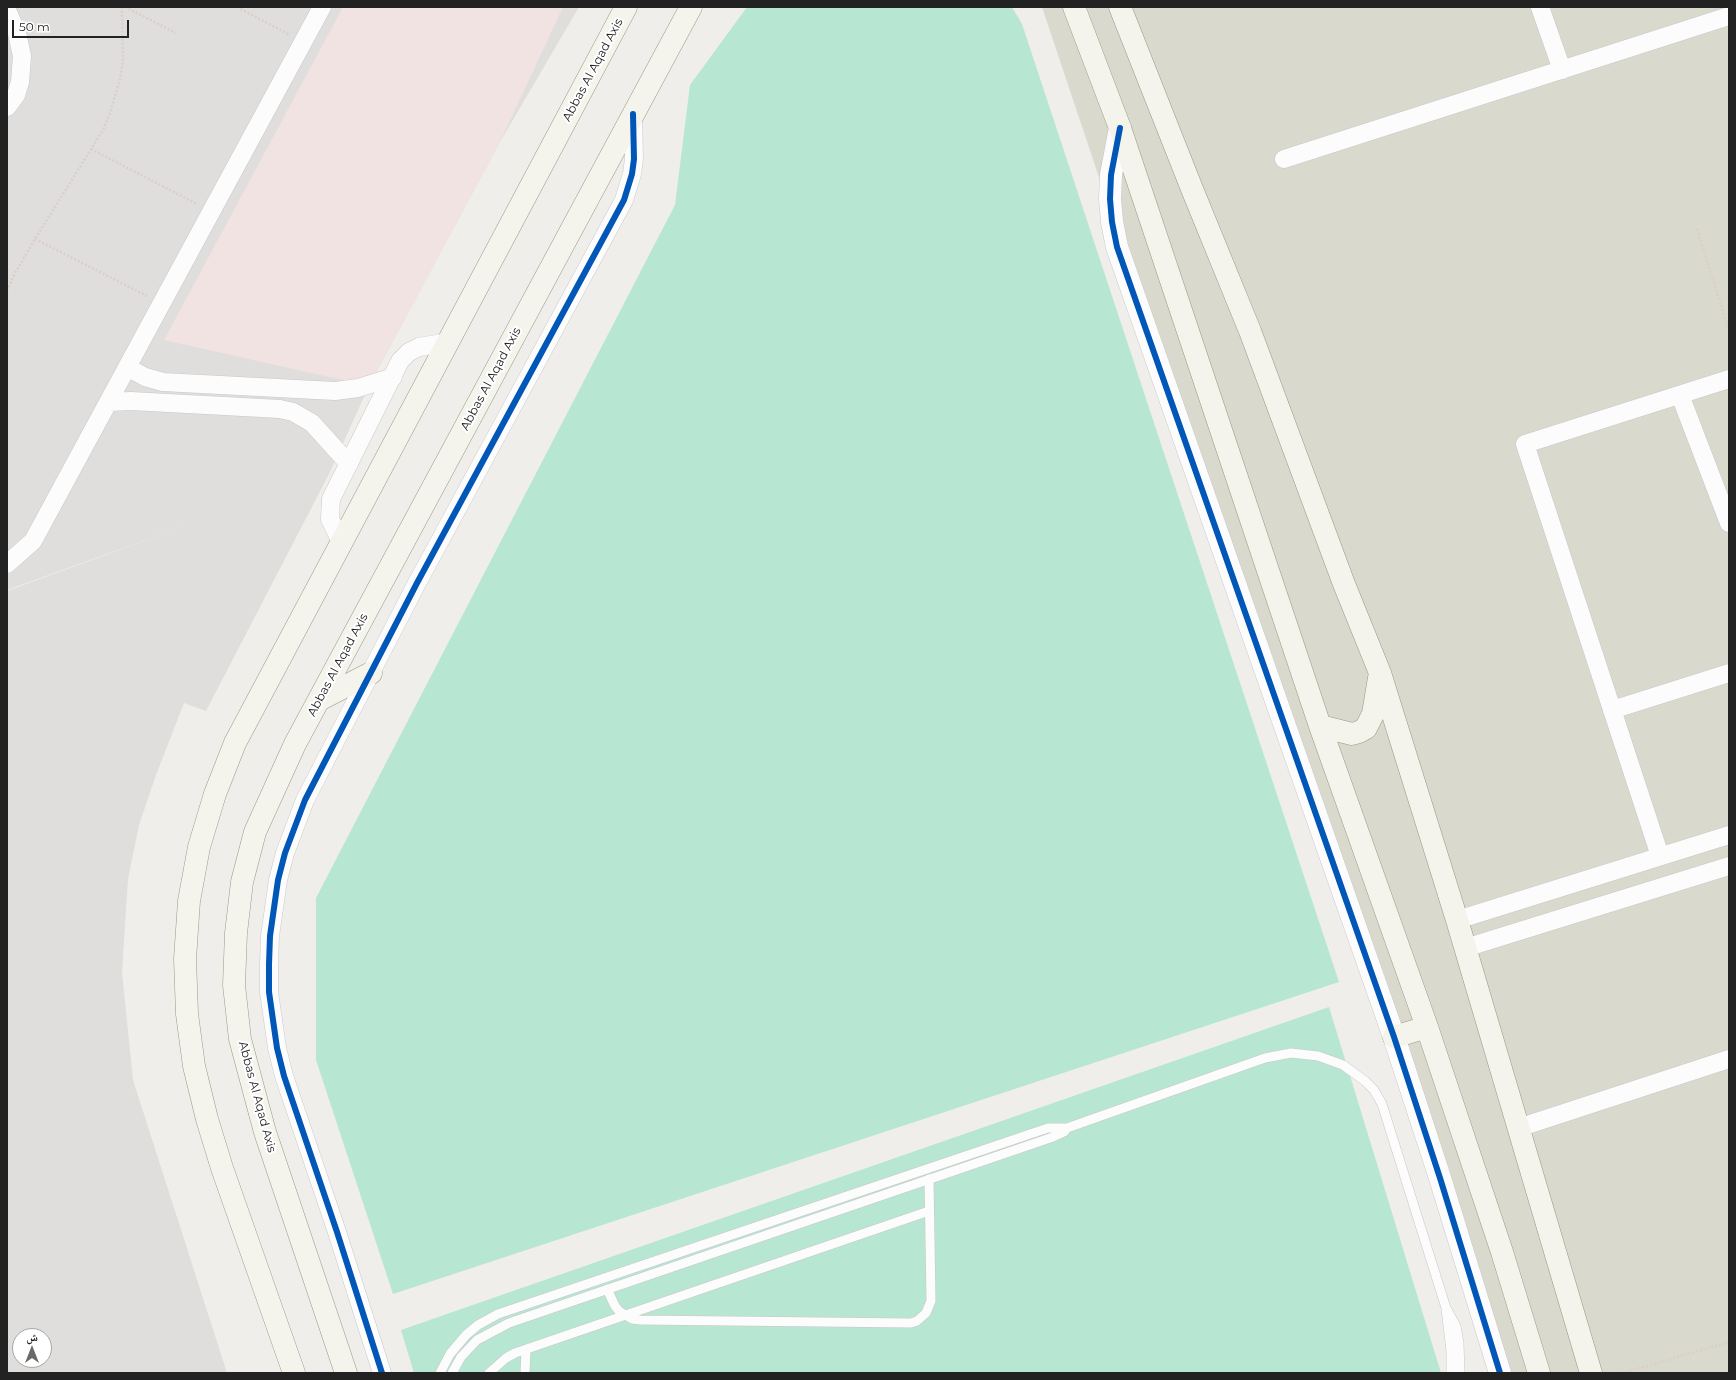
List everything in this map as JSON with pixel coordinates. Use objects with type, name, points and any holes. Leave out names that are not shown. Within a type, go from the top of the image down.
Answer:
[{"type":"main road","name":"Abbas Al Aqad Axis","points":[[294,1373],[207,1119],[194,1066],[187,1014],[186,959],[189,901],[199,847],[214,794],[235,743],[626,7]]},
{"type":"main road","name":"Abbas Al Aqad Axis","points":[[346,1373],[265,1132],[252,1090],[240,1039],[234,985],[236,933],[242,882],[255,832],[274,787],[319,700],[691,7]]},
{"type":"main road","points":[[1074,7],[1120,128],[1320,726],[1427,1026],[1502,1252],[1539,1373]]},
{"type":"main road","points":[[1120,7],[1250,331],[1341,576],[1380,673],[1457,920],[1591,1373]]},
{"type":"main road","points":[[319,700],[371,673]]},
{"type":"main road","points":[[1320,726],[1352,734],[1366,728],[1373,714],[1380,673]]},
{"type":"main road","points":[[1394,1037],[1427,1026]]},
{"type":"street","points":[[7,564],[33,541],[322,7]]},
{"type":"street","points":[[1540,7],[1562,70]]},
{"type":"street","points":[[7,10],[17,33],[22,56],[20,82],[16,94],[7,107]]},
{"type":"street","points":[[1284,159],[1729,16]]},
{"type":"street","points":[[382,1373],[338,1232],[284,1076],[272,1020],[269,964],[273,908],[285,853],[305,800],[417,582],[624,200],[632,174],[634,159],[633,114]]},
{"type":"street","points":[[1120,128],[1111,175],[1110,199],[1112,222],[1117,247],[1394,1037],[1440,1178],[1498,1371]]},
{"type":"street","points":[[342,544],[330,519],[330,506],[400,361],[409,352],[419,347],[449,342]]},
{"type":"street","points":[[127,367],[154,380],[341,391],[368,386],[393,377]]},
{"type":"street","points":[[1660,856],[1524,444],[1729,379]]},
{"type":"street","points":[[179,403],[180,382]]},
{"type":"street","points":[[216,384],[216,405]]},
{"type":"street","points":[[257,386],[257,407]]},
{"type":"street","points":[[1680,395],[1729,523]]},
{"type":"street","points":[[109,402],[179,403],[280,409],[303,417],[321,432],[349,464]]},
{"type":"street","points":[[1612,710],[1729,673]]},
{"type":"street","points":[[1457,920],[1729,835]]},
{"type":"street","points":[[1465,948],[1729,866]]},
{"type":"street","points":[[1518,1128],[1729,1059]]},
{"type":"lane","points":[[440,1373],[450,1354],[466,1335],[478,1325],[498,1314],[1048,1128],[1067,1128],[1278,1055],[1291,1053],[1318,1056],[1343,1065],[1365,1080],[1374,1090],[1382,1104],[1446,1308],[1451,1351],[1451,1373]]},
{"type":"lane","points":[[452,1373],[461,1357],[469,1347],[492,1330],[607,1289],[1052,1137],[1064,1132],[1067,1128]]},
{"type":"lane","points":[[607,1289],[615,1306],[625,1315],[640,1320],[911,1324],[926,1313],[931,1301],[929,1179]]},
{"type":"lane","points":[[490,1373],[506,1358],[526,1350],[929,1211]]},
{"type":"lane","points":[[1446,1308],[1451,1316],[1458,1336],[1460,1373]]},
{"type":"lane","points":[[525,1373],[526,1350]]},
{"type":"path","points":[[7,291],[35,239],[91,149],[110,113],[120,78],[124,40],[123,7],[176,33]]},
{"type":"path","points":[[237,7],[303,42]]},
{"type":"path","points":[[91,149],[211,212]]},
{"type":"path","points":[[1697,230],[1729,331]]},
{"type":"path","points":[[35,239],[162,303]]},
{"type":"path","points":[[1623,1373],[1729,1342]]},
{"type":"shaded area","points":[[7,7],[579,7],[500,142],[369,386],[329,474],[206,711],[184,703],[156,775],[139,825],[128,879],[122,972],[133,1080],[227,1373],[7,1373],[7,591],[193,523],[7,590]]},
{"type":"shaded area","points":[[343,7],[563,7],[500,142],[369,386],[164,340]]},
{"type":"shaded area","points":[[1042,7],[1729,7],[1729,1373],[1499,1373]]},
{"type":"green space","points":[[747,7],[1012,7],[1022,24],[1339,982],[393,1294],[316,1060],[316,898],[675,205],[690,85]]},
{"type":"green space","points":[[1329,1007],[1441,1373],[414,1373],[401,1330]]},
{"type":"cycle path","points":[[382,1373],[337,1232],[284,1076],[277,1048],[269,992],[269,964],[270,936],[278,880],[285,853],[305,800],[417,583],[624,200],[632,174],[634,159],[633,114]]},
{"type":"cycle path","points":[[1120,128],[1111,175],[1110,199],[1112,222],[1117,247],[1394,1037],[1440,1178],[1500,1373]]}]
